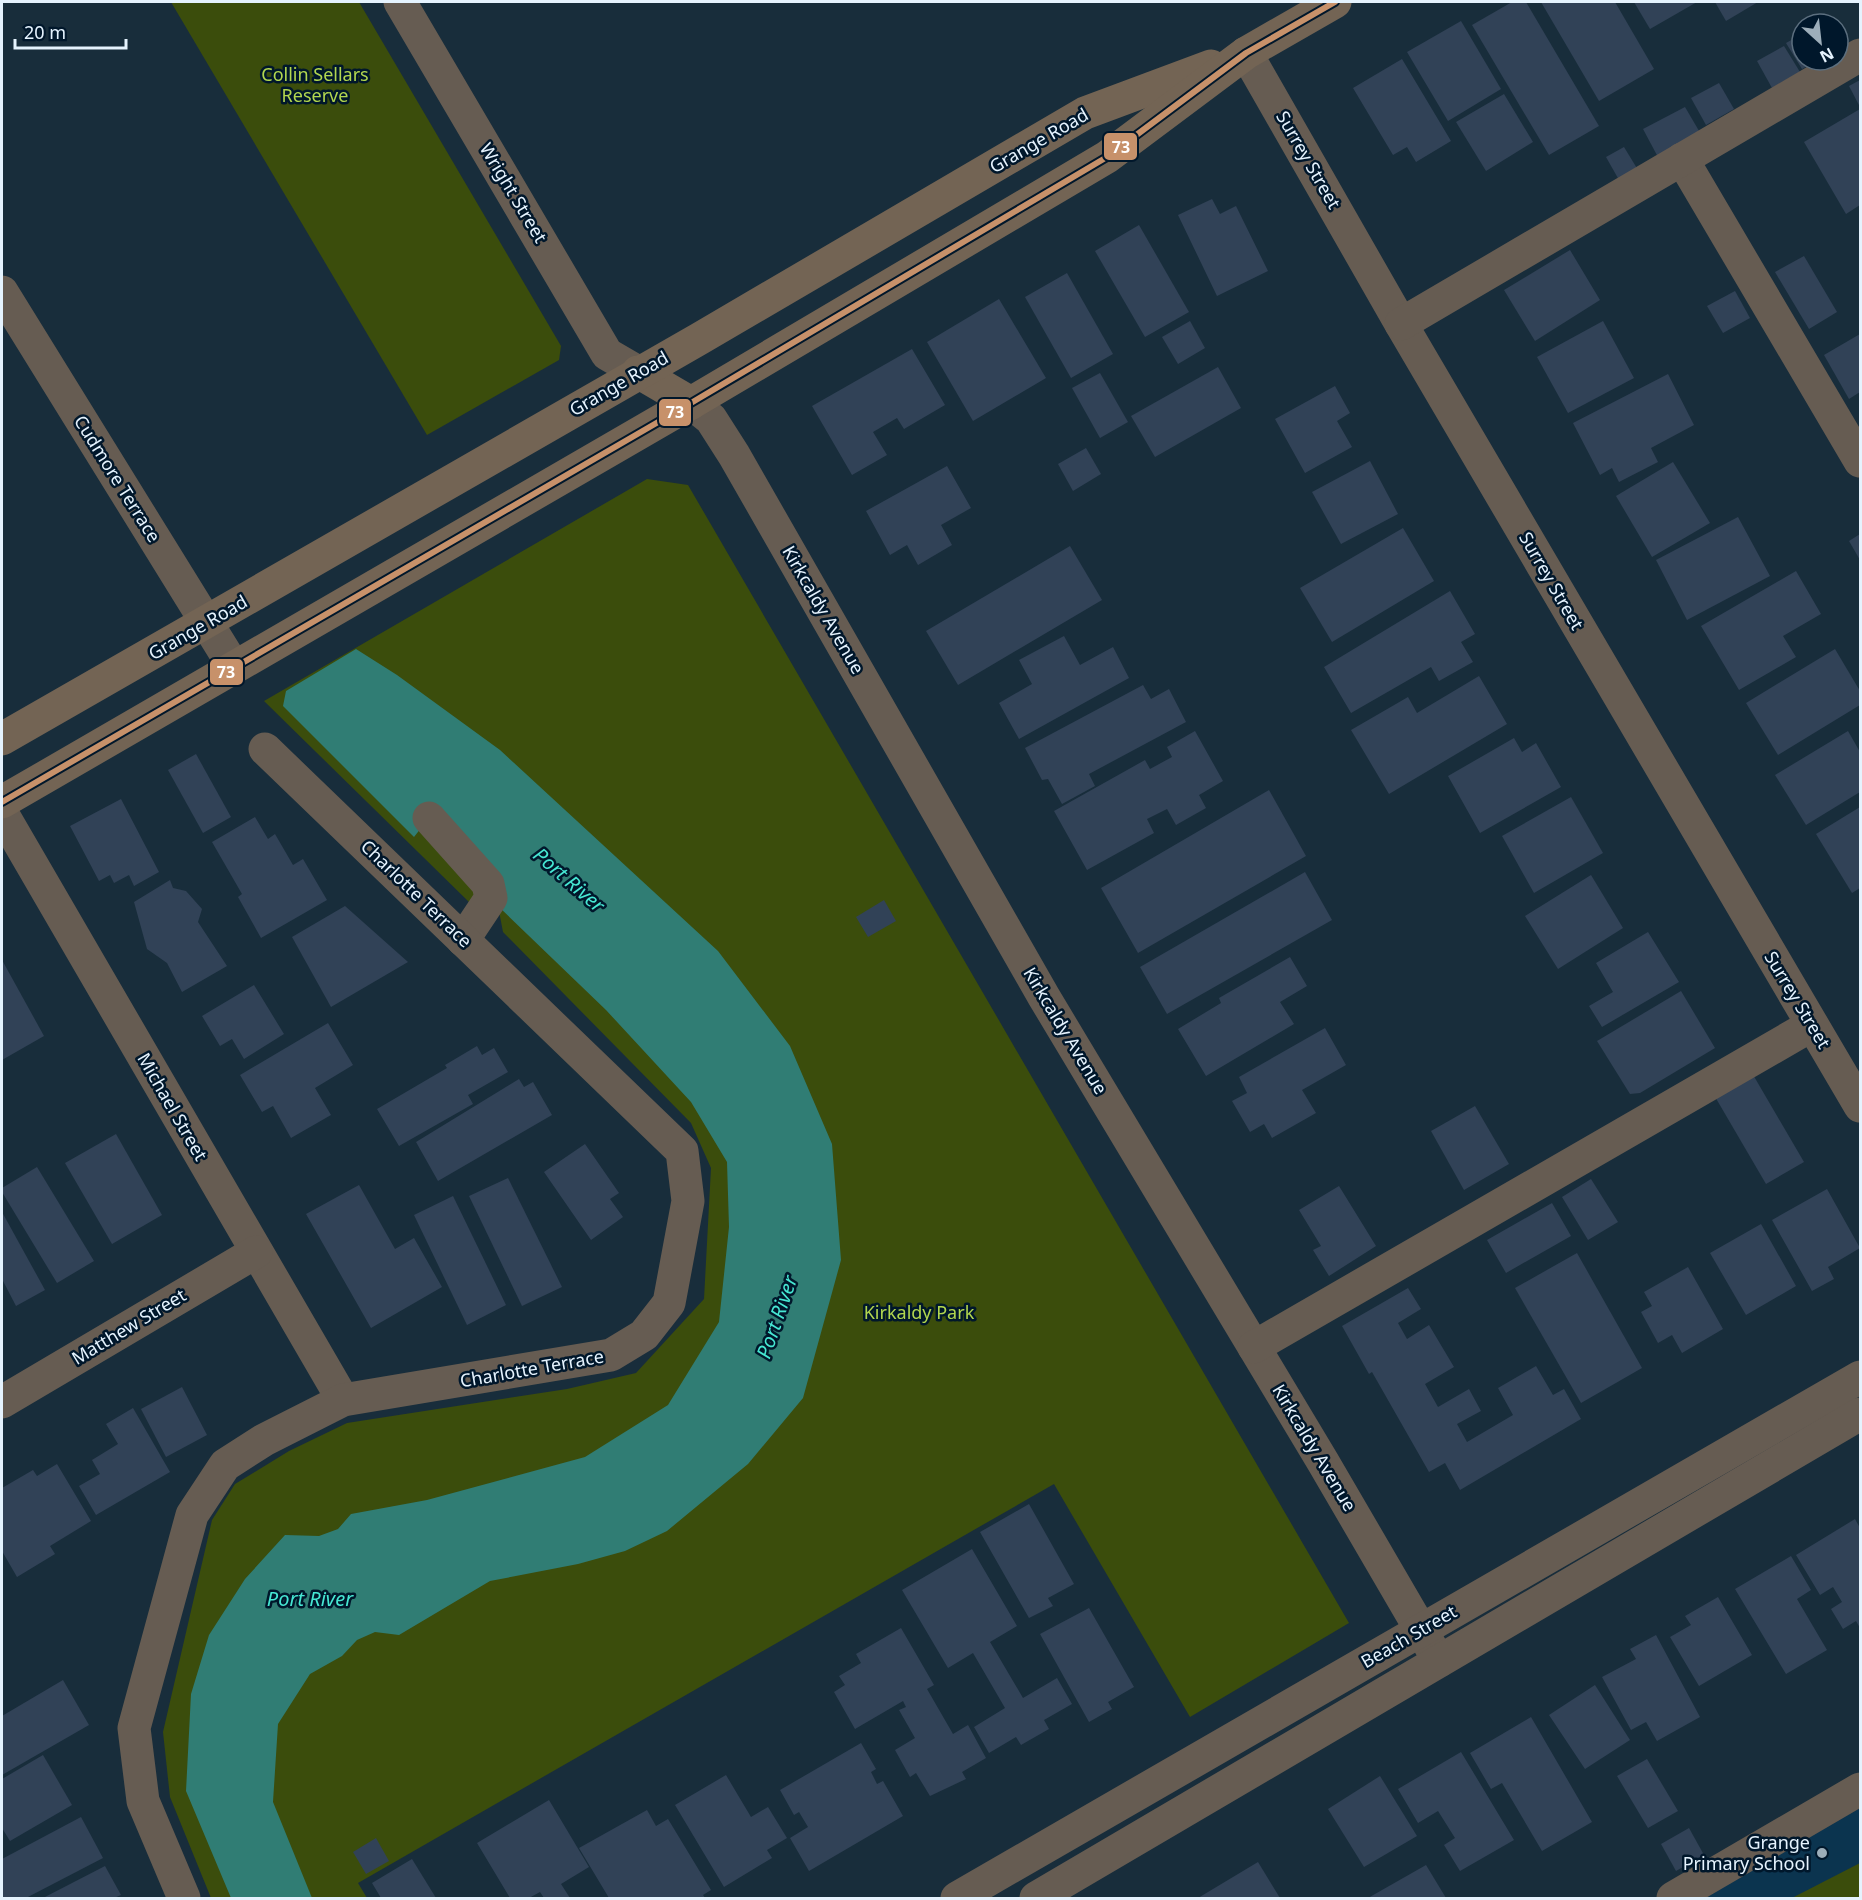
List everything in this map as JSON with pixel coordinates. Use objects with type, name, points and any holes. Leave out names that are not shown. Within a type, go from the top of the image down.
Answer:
[{"type":"main road","name":"Grange Road","points":[[2,802],[691,403],[1107,157],[1246,53],[1335,2]]},
{"type":"main road","name":"Grange Road","points":[[2,739],[206,623],[1085,112],[1246,53]]},
{"type":"main road","points":[[638,372],[691,403]]},
{"type":"street","name":"Wright Street","points":[[400,2],[608,354],[638,372]]},
{"type":"street","name":"Surrey Street","points":[[1246,53],[1401,324],[1860,1106]]},
{"type":"street","points":[[1401,324],[1860,55]]},
{"type":"street","points":[[1682,159],[1860,461]]},
{"type":"street","name":"Cudmore Terrace","points":[[2,292],[234,667]]},
{"type":"street","name":"Kirkcaldy Avenue","points":[[691,403],[711,419],[734,455],[1044,997],[1439,1661]]},
{"type":"street","name":"Charlotte Terrace","points":[[184,1899],[143,1801],[134,1728],[192,1515],[225,1465],[264,1440],[343,1400],[611,1355],[644,1335],[669,1303],[688,1201],[682,1151],[265,749]]},
{"type":"street","name":"Michael Street","points":[[2,813],[343,1400]]},
{"type":"street","points":[[429,818],[488,884],[490,891],[491,898],[463,940]]},
{"type":"street","points":[[1254,1347],[1812,1025]]},
{"type":"street","name":"Matthew Street","points":[[2,1402],[256,1252]]},
{"type":"street","name":"Beach Street","points":[[957,1899],[1860,1377]]},
{"type":"street","name":"Beach Street","points":[[1036,1899],[1860,1414]]},
{"type":"street","points":[[1673,1899],[1860,1789]]},
{"type":"shaded area","name":"Grange Primary School","points":[[1860,1808],[1860,1898],[1705,1898]]},
{"type":"green space","name":"Collin Sellars Reserve","points":[[171,2],[359,2],[561,346],[559,360],[427,435]]},
{"type":"green space","name":"Kirkaldy Park","points":[[647,479],[688,485],[1349,1623],[1190,1717],[1054,1484],[358,1883],[367,1898],[211,1898],[170,1797],[163,1732],[212,1520],[235,1484],[289,1451],[347,1423],[567,1389],[636,1373],[704,1299],[711,1168],[691,1123],[503,932],[498,906],[470,903],[264,701]]},
{"type":"green space","points":[[1860,1863],[1860,1898],[1792,1898]]},
{"type":"water","name":"Port River","points":[[356,649],[397,675],[500,750],[718,951],[790,1046],[832,1144],[841,1260],[803,1398],[748,1464],[667,1531],[625,1551],[578,1564],[490,1581],[399,1635],[375,1632],[357,1640],[342,1656],[310,1674],[278,1724],[273,1802],[312,1898],[231,1898],[186,1791],[191,1694],[209,1635],[245,1579],[285,1535],[319,1536],[338,1529],[351,1514],[427,1500],[585,1457],[668,1405],[719,1322],[729,1227],[727,1162],[691,1102],[606,1010],[498,906],[429,818],[414,837],[283,706],[286,691]]},
{"type":"building","points":[[1512,2],[1526,2],[1599,126],[1549,155],[1472,25]]},
{"type":"building","points":[[1541,2],[1615,2],[1654,69],[1599,101]]},
{"type":"building","points":[[1634,2],[1697,2],[1650,29]]},
{"type":"building","points":[[1715,2],[1758,2],[1726,21]]},
{"type":"building","points":[[1461,21],[1501,89],[1448,121],[1407,52]]},
{"type":"building","points":[[1784,46],[1790,56],[1790,72],[1800,72],[1772,88],[1757,61]]},
{"type":"building","points":[[1402,59],[1451,141],[1416,162],[1407,147],[1393,155],[1353,88]]},
{"type":"building","points":[[1860,80],[1860,107],[1849,86]]},
{"type":"building","points":[[1719,83],[1734,109],[1706,125],[1691,98]]},
{"type":"building","points":[[1504,94],[1533,142],[1486,171],[1456,122]]},
{"type":"building","points":[[1685,107],[1702,136],[1659,159],[1643,129]]},
{"type":"building","points":[[1860,109],[1860,205],[1846,214],[1804,142]]},
{"type":"building","points":[[1624,147],[1638,170],[1619,180],[1606,157]]},
{"type":"building","points":[[1212,199],[1220,214],[1236,206],[1268,271],[1217,296],[1178,215]]},
{"type":"building","points":[[1139,225],[1189,312],[1145,337],[1095,251]]},
{"type":"building","points":[[1570,250],[1600,300],[1535,341],[1504,290]]},
{"type":"building","points":[[1804,256],[1837,312],[1809,329],[1775,272]]},
{"type":"building","points":[[1067,273],[1113,354],[1071,378],[1025,297]]},
{"type":"building","points":[[1735,291],[1750,318],[1723,333],[1707,306]]},
{"type":"building","points":[[999,299],[1046,378],[973,421],[927,342]]},
{"type":"building","points":[[1190,321],[1205,348],[1178,364],[1162,337]]},
{"type":"building","points":[[1603,321],[1634,378],[1568,413],[1537,357]]},
{"type":"building","points":[[1860,334],[1860,392],[1849,399],[1824,355]]},
{"type":"building","points":[[912,349],[945,405],[904,429],[897,418],[873,432],[887,455],[852,475],[812,406]]},
{"type":"building","points":[[1218,367],[1241,408],[1155,457],[1131,416]]},
{"type":"building","points":[[1100,373],[1128,422],[1100,438],[1072,388]]},
{"type":"building","points":[[1668,374],[1694,425],[1651,448],[1658,462],[1619,482],[1612,468],[1600,475],[1573,423]]},
{"type":"building","points":[[1335,386],[1350,413],[1337,421],[1352,447],[1305,473],[1275,419]]},
{"type":"building","points":[[1086,448],[1101,474],[1073,491],[1058,464]]},
{"type":"building","points":[[1370,461],[1398,514],[1341,544],[1312,492]]},
{"type":"building","points":[[1673,462],[1710,523],[1652,557],[1616,496]]},
{"type":"building","points":[[947,466],[971,508],[941,525],[952,545],[918,565],[907,545],[890,555],[866,511]]},
{"type":"building","points":[[1738,517],[1770,576],[1687,620],[1656,560]]},
{"type":"building","points":[[1403,528],[1434,581],[1332,642],[1300,588]]},
{"type":"building","points":[[1860,534],[1860,560],[1849,541]]},
{"type":"building","points":[[1070,546],[1102,600],[958,685],[926,631]]},
{"type":"building","points":[[1796,571],[1821,614],[1783,636],[1796,657],[1739,690],[1701,626]]},
{"type":"building","points":[[1450,591],[1475,634],[1461,642],[1473,662],[1439,681],[1431,667],[1351,713],[1324,667]]},
{"type":"building","points":[[1064,636],[1080,665],[1113,647],[1129,678],[1019,739],[999,703],[1032,684],[1019,660]]},
{"type":"building","points":[[1835,649],[1860,691],[1860,705],[1778,755],[1746,703]]},
{"type":"building","points":[[1479,676],[1507,724],[1389,794],[1351,730],[1408,697],[1417,713]]},
{"type":"building","points":[[1143,685],[1151,699],[1169,689],[1186,722],[1089,774],[1095,786],[1062,804],[1048,779],[1042,780],[1025,748]]},
{"type":"building","points":[[1195,731],[1223,781],[1199,795],[1206,808],[1176,825],[1167,809],[1147,819],[1154,833],[1087,870],[1054,811],[1145,760],[1150,769],[1172,757],[1167,747]]},
{"type":"building","points":[[1848,731],[1860,752],[1860,792],[1806,825],[1775,775]]},
{"type":"building","points":[[1514,738],[1522,752],[1536,743],[1561,787],[1480,833],[1448,776]]},
{"type":"building","points":[[196,754],[231,817],[203,833],[168,770]]},
{"type":"building","points":[[1269,790],[1306,856],[1138,953],[1101,888]]},
{"type":"building","points":[[1571,797],[1603,853],[1534,893],[1502,836]]},
{"type":"building","points":[[121,799],[159,872],[134,886],[129,875],[114,883],[110,875],[99,881],[70,826]]},
{"type":"building","points":[[1860,807],[1860,888],[1852,893],[1816,834]]},
{"type":"building","points":[[255,817],[268,839],[275,834],[293,865],[303,859],[327,900],[261,938],[238,897],[242,894],[212,842]]},
{"type":"building","points":[[1305,872],[1332,920],[1167,1014],[1140,967]]},
{"type":"building","points":[[1591,875],[1623,928],[1558,969],[1525,916]]},
{"type":"building","points":[[170,880],[173,888],[186,891],[202,909],[198,922],[227,966],[182,992],[167,963],[147,949],[134,902]]},
{"type":"building","points":[[884,900],[896,921],[868,937],[856,917]]},
{"type":"building","points":[[345,906],[408,962],[331,1007],[292,937]]},
{"type":"building","points":[[1648,932],[1679,982],[1602,1027],[1589,1006],[1613,992],[1596,963]]},
{"type":"building","points":[[1290,957],[1307,986],[1280,1002],[1294,1024],[1206,1076],[1178,1029],[1221,1003],[1219,998]]},
{"type":"building","points":[[2,960],[44,1036],[2,1060]]},
{"type":"building","points":[[254,985],[284,1034],[244,1059],[232,1039],[220,1046],[202,1016]]},
{"type":"building","points":[[1681,991],[1715,1048],[1640,1093],[1630,1094],[1597,1041]]},
{"type":"building","points":[[328,1023],[353,1065],[315,1088],[331,1115],[291,1138],[273,1106],[262,1112],[240,1075]]},
{"type":"building","points":[[1325,1028],[1346,1065],[1302,1090],[1316,1113],[1272,1138],[1264,1124],[1250,1132],[1232,1101],[1247,1093],[1239,1077]]},
{"type":"building","points":[[477,1046],[482,1055],[494,1048],[508,1072],[468,1095],[473,1104],[399,1146],[377,1109],[447,1068],[445,1065]]},
{"type":"building","points":[[1752,1073],[1804,1162],[1766,1184],[1714,1095]]},
{"type":"building","points":[[519,1079],[524,1087],[533,1082],[552,1115],[438,1181],[416,1142]]},
{"type":"building","points":[[1475,1106],[1509,1164],[1464,1190],[1431,1131]]},
{"type":"building","points":[[116,1134],[162,1215],[112,1244],[65,1163]]},
{"type":"building","points":[[585,1144],[619,1193],[610,1199],[623,1217],[591,1240],[544,1172]]},
{"type":"building","points":[[37,1167],[94,1261],[57,1283],[2,1192],[2,1188]]},
{"type":"building","points":[[508,1178],[562,1287],[522,1306],[469,1196]]},
{"type":"building","points":[[1591,1179],[1618,1222],[1588,1240],[1562,1197]]},
{"type":"building","points":[[359,1185],[395,1249],[414,1238],[442,1287],[371,1328],[306,1214]]},
{"type":"building","points":[[1339,1186],[1376,1246],[1329,1276],[1313,1250],[1321,1246],[1299,1210]]},
{"type":"building","points":[[1827,1189],[1860,1248],[1828,1267],[1834,1279],[1812,1291],[1772,1220]]},
{"type":"building","points":[[453,1196],[506,1305],[467,1325],[414,1215]]},
{"type":"building","points":[[1552,1203],[1571,1236],[1506,1273],[1487,1240]]},
{"type":"building","points":[[2,1212],[45,1290],[16,1306],[2,1279]]},
{"type":"building","points":[[1761,1224],[1796,1286],[1746,1315],[1710,1253]]},
{"type":"building","points":[[1577,1253],[1642,1368],[1581,1403],[1515,1288]]},
{"type":"building","points":[[1688,1267],[1723,1329],[1682,1353],[1672,1335],[1658,1343],[1641,1312],[1652,1306],[1644,1292]]},
{"type":"building","points":[[1408,1288],[1421,1309],[1398,1323],[1407,1339],[1429,1325],[1454,1367],[1425,1384],[1438,1407],[1469,1389],[1481,1411],[1457,1424],[1467,1442],[1513,1415],[1498,1388],[1536,1366],[1553,1395],[1564,1389],[1581,1419],[1460,1490],[1445,1463],[1429,1472],[1372,1372],[1369,1374],[1342,1326]]},
{"type":"building","points":[[182,1387],[207,1435],[166,1457],[141,1409]]},
{"type":"building","points":[[133,1408],[170,1472],[96,1515],[79,1486],[100,1474],[92,1460],[118,1444],[106,1424]]},
{"type":"building","points":[[57,1464],[91,1521],[50,1546],[55,1554],[17,1577],[2,1551],[2,1488],[33,1470],[37,1476]]},
{"type":"building","points":[[1029,1504],[1074,1584],[1048,1598],[1053,1606],[1029,1618],[980,1532]]},
{"type":"building","points":[[1855,1519],[1860,1528],[1860,1628],[1856,1621],[1843,1629],[1831,1609],[1842,1602],[1833,1587],[1820,1595],[1796,1555]]},
{"type":"building","points":[[972,1549],[1017,1626],[990,1642],[1023,1698],[1057,1678],[1072,1704],[1044,1720],[1049,1729],[1021,1745],[1016,1737],[989,1753],[974,1727],[1005,1708],[973,1653],[948,1668],[902,1590]]},
{"type":"building","points":[[1791,1556],[1811,1590],[1797,1599],[1827,1650],[1786,1674],[1735,1589]]},
{"type":"building","points":[[1718,1597],[1752,1655],[1699,1686],[1670,1637],[1691,1625],[1685,1616]]},
{"type":"building","points":[[1089,1608],[1134,1687],[1108,1702],[1112,1709],[1089,1722],[1040,1634]]},
{"type":"building","points":[[901,1628],[934,1685],[927,1689],[953,1734],[968,1725],[986,1758],[962,1772],[966,1779],[930,1796],[916,1773],[910,1777],[895,1750],[915,1738],[899,1710],[906,1707],[903,1701],[855,1729],[834,1692],[845,1685],[839,1676],[861,1663],[856,1654]]},
{"type":"building","points":[[1656,1635],[1700,1717],[1657,1741],[1646,1722],[1631,1730],[1602,1677],[1636,1659],[1630,1649]]},
{"type":"building","points":[[63,1680],[89,1725],[2,1775],[2,1716]]},
{"type":"building","points":[[1595,1685],[1630,1740],[1585,1769],[1549,1715]]},
{"type":"building","points":[[1531,1717],[1592,1822],[1542,1851],[1502,1783],[1491,1789],[1470,1753]]},
{"type":"building","points":[[861,1743],[876,1769],[871,1772],[877,1784],[883,1781],[903,1816],[809,1871],[790,1838],[808,1827],[799,1812],[794,1815],[780,1790]]},
{"type":"building","points":[[1461,1752],[1514,1840],[1460,1871],[1444,1845],[1455,1838],[1438,1811],[1418,1823],[1398,1789]]},
{"type":"building","points":[[43,1755],[72,1805],[10,1841],[2,1828],[2,1779]]},
{"type":"building","points":[[1647,1759],[1678,1811],[1648,1828],[1617,1776]]},
{"type":"building","points":[[726,1775],[751,1817],[768,1807],[787,1838],[767,1850],[772,1858],[724,1887],[675,1805]]},
{"type":"building","points":[[1380,1776],[1417,1836],[1364,1867],[1328,1809]]},
{"type":"building","points":[[549,1800],[589,1867],[561,1884],[570,1898],[544,1898],[540,1892],[529,1898],[510,1898],[477,1843]]},
{"type":"building","points":[[647,1810],[656,1826],[668,1819],[711,1890],[703,1895],[705,1898],[609,1898],[579,1848]]},
{"type":"building","points":[[81,1817],[103,1858],[26,1898],[2,1898],[2,1859]]},
{"type":"building","points":[[1689,1828],[1704,1855],[1676,1871],[1661,1844]]},
{"type":"building","points":[[376,1838],[389,1861],[366,1874],[353,1852]]},
{"type":"building","points":[[412,1859],[436,1898],[381,1898],[372,1883]]},
{"type":"building","points":[[1258,1862],[1280,1898],[1198,1898]]},
{"type":"building","points":[[1426,1865],[1446,1898],[1368,1898]]},
{"type":"building","points":[[105,1866],[121,1895],[114,1898],[43,1898]]},
{"type":"transit line","name":"73","points":[[2,802],[691,403],[1107,157],[1246,53],[1335,2]]},
{"type":"place","name":"Grange Primary School","points":[[1822,1853]]}]
